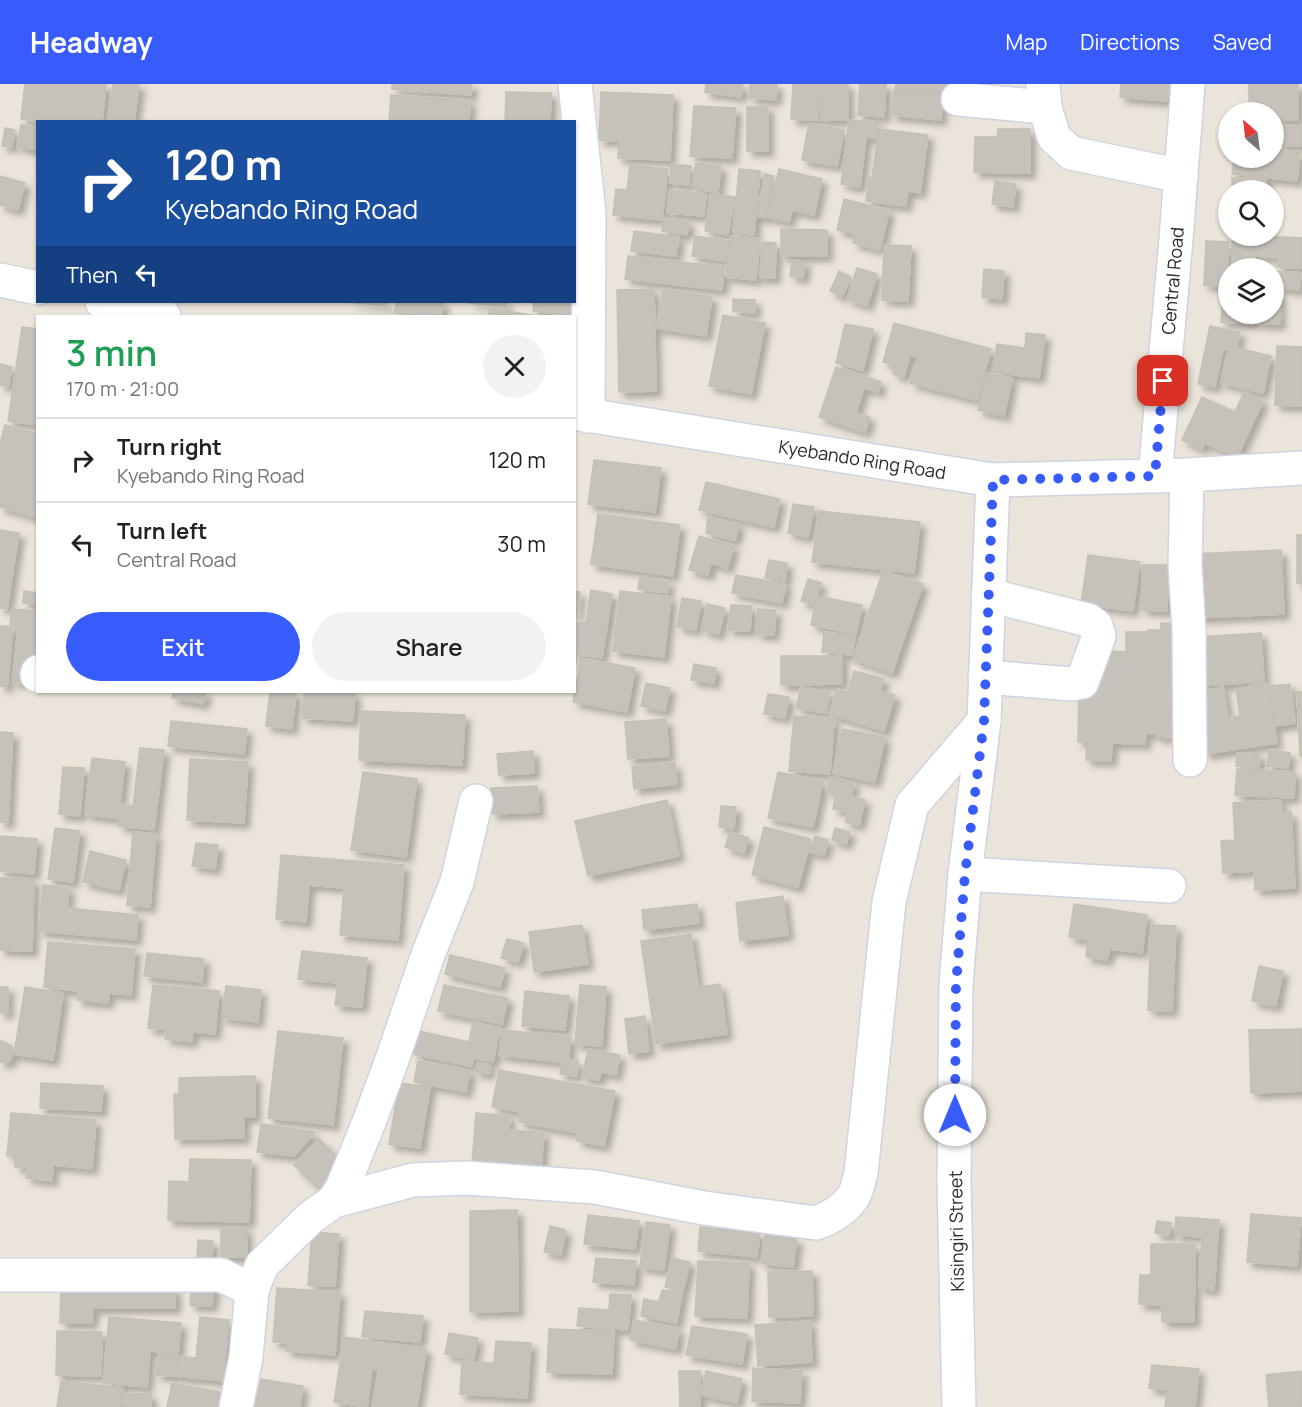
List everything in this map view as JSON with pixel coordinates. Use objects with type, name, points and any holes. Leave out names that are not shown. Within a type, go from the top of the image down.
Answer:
[{"type":"street","points":[[575,84],[589,213],[581,414]]},
{"type":"street","name":"Central Road","points":[[1155,476],[1188,84]]},
{"type":"street","points":[[958,99],[1044,95],[1054,137],[1071,153],[1181,176]]},
{"type":"street","points":[[0,280],[36,288]]},
{"type":"street","points":[[106,303],[160,315]]},
{"type":"street","name":"Kyebando Ring Road","points":[[581,414],[993,480],[1155,476]]},
{"type":"street","points":[[1155,476],[1302,468]]},
{"type":"street","points":[[1187,475],[1185,565],[1189,630],[1190,760]]},
{"type":"street","name":"Kisingiri Street","points":[[960,1407],[954,1181],[956,984],[965,874],[984,721],[993,480]]},
{"type":"street","points":[[985,677],[1072,684],[1082,682],[1099,636],[1096,626],[1088,620],[988,595]]},
{"type":"street","points":[[334,1200],[412,1180],[466,1178],[595,1187],[704,1208],[816,1223],[839,1211],[854,1196],[861,1173],[889,902],[912,805],[984,721]]},
{"type":"street","points":[[236,1407],[246,1357],[252,1290],[262,1265],[310,1218],[334,1200],[343,1186],[371,1117],[429,952],[457,882],[476,801]]},
{"type":"street","points":[[965,874],[1169,886]]},
{"type":"street","points":[[0,1275],[221,1275],[252,1290]]},
{"type":"building","points":[[25,84],[106,84],[102,120],[36,122],[21,119]]},
{"type":"building","points":[[113,84],[139,84],[134,120],[108,120]]},
{"type":"building","points":[[392,84],[472,84],[471,95],[392,89]]},
{"type":"building","points":[[706,84],[743,84],[741,97],[705,92]]},
{"type":"building","points":[[750,84],[777,84],[776,100],[749,98]]},
{"type":"building","points":[[793,84],[820,84],[818,120],[791,119]]},
{"type":"building","points":[[822,84],[848,84],[848,120],[821,120]]},
{"type":"building","points":[[860,84],[886,84],[884,117],[858,115]]},
{"type":"building","points":[[896,84],[948,84],[947,94],[895,90]]},
{"type":"building","points":[[1121,84],[1169,84],[1167,101],[1120,97]]},
{"type":"building","points":[[1249,84],[1298,84],[1298,120],[1284,120],[1284,102],[1249,102]]},
{"type":"building","points":[[894,91],[943,96],[941,120],[891,115]]},
{"type":"building","points":[[506,92],[551,93],[550,120],[505,120]]},
{"type":"building","points":[[601,92],[673,95],[670,160],[618,158],[619,141],[599,140]]},
{"type":"building","points":[[391,95],[470,100],[469,120],[389,120]]},
{"type":"building","points":[[694,106],[736,108],[732,158],[690,156]]},
{"type":"building","points":[[747,107],[768,107],[768,151],[747,151]]},
{"type":"building","points":[[849,120],[878,123],[876,138],[866,137],[860,187],[841,184]]},
{"type":"building","points":[[809,123],[844,130],[837,166],[802,160]]},
{"type":"building","points":[[21,125],[36,128],[36,150],[17,147]]},
{"type":"building","points":[[1284,126],[1302,127],[1302,146],[1284,145]]},
{"type":"building","points":[[5,128],[15,130],[12,147],[2,146]]},
{"type":"building","points":[[879,129],[928,135],[920,193],[908,191],[906,206],[866,201],[869,177],[872,178]]},
{"type":"building","points":[[998,129],[1030,129],[1030,173],[974,172],[975,137],[997,137]]},
{"type":"building","points":[[1284,151],[1300,153],[1297,181],[1232,174],[1233,168],[1284,168]]},
{"type":"building","points":[[696,163],[721,166],[718,192],[692,189]]},
{"type":"building","points":[[671,164],[691,166],[689,185],[670,183]]},
{"type":"building","points":[[630,165],[668,169],[662,220],[613,215],[616,189],[627,190]]},
{"type":"building","points":[[739,169],[760,171],[754,235],[733,233]]},
{"type":"building","points":[[779,169],[822,179],[814,215],[792,210],[789,222],[768,217]]},
{"type":"building","points":[[765,174],[774,176],[766,218],[757,216]]},
{"type":"building","points":[[0,176],[25,183],[18,210],[0,205]]},
{"type":"building","points":[[1232,178],[1266,178],[1266,180],[1232,180]]},
{"type":"building","points":[[995,181],[1016,184],[1013,207],[992,204]]},
{"type":"building","points":[[669,190],[706,194],[704,216],[667,213]]},
{"type":"building","points":[[711,193],[735,197],[728,235],[705,231]]},
{"type":"building","points":[[844,199],[889,210],[880,250],[853,243],[855,234],[837,230]]},
{"type":"building","points":[[663,218],[689,222],[687,235],[662,231]]},
{"type":"building","points":[[781,229],[827,230],[827,256],[781,256]]},
{"type":"building","points":[[634,231],[679,237],[676,256],[631,251]]},
{"type":"building","points":[[695,236],[730,241],[726,261],[692,256]]},
{"type":"building","points":[[731,236],[760,239],[756,280],[726,277]]},
{"type":"building","points":[[1284,237],[1302,238],[1302,268],[1284,267],[1284,258],[1257,256],[1258,246],[1284,246]]},
{"type":"building","points":[[1206,241],[1218,242],[1218,246],[1229,246],[1228,258],[1218,258],[1218,286],[1204,285]]},
{"type":"building","points":[[762,242],[776,243],[775,278],[760,278]]},
{"type":"building","points":[[884,245],[911,246],[908,301],[882,300]]},
{"type":"building","points":[[1232,246],[1255,246],[1255,258],[1232,258]]},
{"type":"building","points":[[628,256],[724,267],[722,290],[625,279]]},
{"type":"building","points":[[792,261],[805,262],[803,278],[790,276]]},
{"type":"building","points":[[857,268],[877,274],[867,306],[847,299]]},
{"type":"building","points":[[984,269],[1004,271],[1002,299],[982,297]]},
{"type":"building","points":[[839,271],[851,277],[842,297],[830,291]]},
{"type":"building","points":[[1284,272],[1301,273],[1299,290],[1284,288]]},
{"type":"building","points":[[654,289],[656,391],[619,392],[617,290]]},
{"type":"building","points":[[663,289],[712,297],[706,336],[656,328]]},
{"type":"building","points":[[733,299],[755,300],[755,313],[733,311]]},
{"type":"building","points":[[358,303],[387,303],[386,306]]},
{"type":"building","points":[[397,303],[444,303],[441,315],[394,313]]},
{"type":"building","points":[[470,303],[507,303],[506,307]]},
{"type":"building","points":[[534,303],[574,303],[573,315],[533,311]]},
{"type":"building","points":[[490,308],[530,315],[488,315]]},
{"type":"building","points":[[723,315],[765,323],[751,394],[709,386]]},
{"type":"building","points":[[894,323],[991,349],[977,400],[910,383],[918,357],[910,355],[904,377],[893,374],[895,366],[883,362]]},
{"type":"building","points":[[845,324],[873,329],[863,370],[836,363]]},
{"type":"building","points":[[1210,326],[1240,332],[1236,352],[1223,349],[1215,387],[1198,384]]},
{"type":"building","points":[[22,327],[36,329],[36,425],[8,421]]},
{"type":"building","points":[[1026,333],[1045,335],[1039,378],[993,372],[997,344],[1025,348]]},
{"type":"building","points":[[1229,346],[1271,356],[1263,393],[1221,383]]},
{"type":"building","points":[[1277,346],[1302,347],[1302,406],[1275,405]]},
{"type":"building","points":[[0,364],[12,367],[8,387],[0,385]]},
{"type":"building","points":[[836,367],[881,382],[878,392],[864,388],[856,413],[870,417],[865,432],[819,417]]},
{"type":"building","points":[[987,373],[1012,378],[1004,416],[978,410]]},
{"type":"building","points":[[1244,392],[1263,401],[1237,457],[1204,443],[1202,449],[1182,440],[1202,397],[1235,412]]},
{"type":"building","points":[[5,425],[36,433],[35,517],[0,507],[0,443]]},
{"type":"building","points":[[594,460],[661,468],[655,512],[588,504]]},
{"type":"building","points":[[706,482],[780,499],[774,527],[699,510]]},
{"type":"building","points":[[793,504],[814,507],[808,537],[788,533]]},
{"type":"building","points":[[819,511],[920,522],[914,573],[812,562]]},
{"type":"building","points":[[598,514],[680,525],[673,576],[591,564]]},
{"type":"building","points":[[708,518],[739,524],[735,540],[706,533]]},
{"type":"building","points":[[0,530],[19,533],[7,609],[0,608]]},
{"type":"building","points":[[1297,535],[1302,535],[1302,583],[1297,583]]},
{"type":"building","points":[[699,536],[734,546],[727,568],[711,563],[708,575],[689,570]]},
{"type":"building","points":[[1281,550],[1284,614],[1194,618],[1191,554]]},
{"type":"building","points":[[1088,555],[1140,562],[1133,611],[1081,604]]},
{"type":"building","points":[[769,560],[787,563],[785,581],[765,578]]},
{"type":"building","points":[[1142,565],[1168,565],[1167,611],[1142,610]]},
{"type":"building","points":[[883,571],[923,584],[892,673],[853,659]]},
{"type":"building","points":[[736,575],[786,584],[782,603],[732,593]]},
{"type":"building","points":[[640,578],[669,582],[667,593],[638,589]]},
{"type":"building","points":[[808,579],[821,583],[814,605],[801,601]]},
{"type":"building","points":[[591,590],[612,594],[602,658],[577,654],[576,664],[576,622],[586,623]]},
{"type":"building","points":[[24,591],[36,593],[36,604],[23,603]]},
{"type":"building","points":[[576,591],[580,592],[576,617]]},
{"type":"building","points":[[620,591],[671,597],[664,657],[613,651]]},
{"type":"building","points":[[817,596],[862,605],[856,634],[811,625]]},
{"type":"building","points":[[682,598],[701,601],[696,630],[677,627]]},
{"type":"building","points":[[707,604],[725,608],[719,634],[702,631]]},
{"type":"building","points":[[731,605],[752,606],[750,631],[728,630]]},
{"type":"building","points":[[12,609],[36,611],[35,684],[13,682],[18,625],[10,625]]},
{"type":"building","points":[[758,609],[776,610],[774,635],[756,634]]},
{"type":"building","points":[[1161,623],[1186,624],[1181,738],[1157,737],[1158,734],[1146,733],[1145,744],[1112,743],[1111,761],[1086,760],[1087,742],[1078,742],[1079,692],[1089,670],[1106,670],[1107,651],[1126,652],[1126,632],[1161,630]]},
{"type":"building","points":[[0,626],[13,627],[7,687],[0,686]]},
{"type":"building","points":[[824,632],[855,636],[853,655],[822,652]]},
{"type":"building","points":[[1261,633],[1264,682],[1197,686],[1194,637]]},
{"type":"building","points":[[781,656],[842,656],[842,684],[781,685]]},
{"type":"building","points":[[581,658],[635,668],[627,712],[573,702]]},
{"type":"building","points":[[694,664],[716,668],[714,683],[691,680]]},
{"type":"building","points":[[854,671],[884,679],[880,691],[895,695],[884,731],[829,714],[837,689],[848,692]]},
{"type":"building","points":[[646,683],[670,688],[665,711],[641,706]]},
{"type":"building","points":[[1268,683],[1277,743],[1205,754],[1195,692],[1223,687],[1228,718],[1240,716],[1236,689]]},
{"type":"building","points":[[1290,684],[1295,723],[1275,726],[1271,686]]},
{"type":"building","points":[[801,687],[830,692],[826,713],[796,708]]},
{"type":"building","points":[[1297,692],[1302,692],[1302,756],[1300,756]]},
{"type":"building","points":[[173,693],[206,693],[203,704],[172,698]]},
{"type":"building","points":[[270,693],[296,693],[292,729],[266,726]]},
{"type":"building","points":[[304,693],[355,693],[353,721],[302,718]]},
{"type":"building","points":[[768,694],[789,697],[785,718],[764,714]]},
{"type":"building","points":[[361,711],[465,715],[462,765],[359,760]]},
{"type":"building","points":[[794,716],[834,719],[830,774],[789,771]]},
{"type":"building","points":[[666,719],[669,756],[628,759],[625,722]]},
{"type":"building","points":[[171,721],[247,729],[244,754],[168,746]]},
{"type":"building","points":[[842,729],[885,737],[875,782],[833,773]]},
{"type":"building","points":[[0,732],[13,733],[8,823],[0,822]]},
{"type":"building","points":[[140,748],[164,750],[154,830],[119,826],[121,804],[133,806]]},
{"type":"building","points":[[1269,750],[1290,753],[1288,768],[1267,766]]},
{"type":"building","points":[[533,751],[534,773],[499,775],[497,754]]},
{"type":"building","points":[[1237,753],[1260,754],[1259,768],[1236,766]]},
{"type":"building","points":[[92,758],[125,762],[118,819],[85,814]]},
{"type":"building","points":[[190,759],[248,762],[244,823],[187,820]]},
{"type":"building","points":[[675,763],[677,784],[634,789],[632,767]]},
{"type":"building","points":[[63,767],[84,768],[80,816],[59,814]]},
{"type":"building","points":[[1237,769],[1295,772],[1294,798],[1235,795]]},
{"type":"building","points":[[363,772],[417,779],[406,857],[351,850]]},
{"type":"building","points":[[778,772],[823,781],[813,827],[768,818]]},
{"type":"building","points":[[830,777],[854,783],[851,796],[865,800],[859,825],[845,822],[848,812],[833,809],[836,793],[826,791]]},
{"type":"building","points":[[537,786],[539,812],[492,814],[491,788]]},
{"type":"building","points":[[667,800],[679,856],[588,876],[575,821]]},
{"type":"building","points":[[1281,800],[1282,813],[1291,812],[1295,888],[1255,890],[1254,871],[1223,873],[1221,841],[1235,840],[1233,803]]},
{"type":"building","points":[[721,806],[736,807],[734,829],[719,827]]},
{"type":"building","points":[[764,827],[811,839],[798,887],[752,875]]},
{"type":"building","points":[[55,828],[80,831],[73,882],[48,879]]},
{"type":"building","points":[[835,828],[850,832],[846,844],[832,840]]},
{"type":"building","points":[[133,832],[156,834],[150,907],[127,905]]},
{"type":"building","points":[[730,832],[749,838],[744,853],[725,847]]},
{"type":"building","points":[[0,836],[37,839],[34,874],[0,871]]},
{"type":"building","points":[[815,836],[828,840],[824,855],[810,852]]},
{"type":"building","points":[[196,843],[218,845],[215,869],[192,866]]},
{"type":"building","points":[[90,851],[126,860],[119,890],[83,882]]},
{"type":"building","points":[[281,855],[404,865],[398,940],[340,935],[344,888],[309,885],[306,922],[276,919]]},
{"type":"building","points":[[0,878],[34,880],[32,951],[0,950]]},
{"type":"building","points":[[43,885],[69,888],[67,908],[138,915],[136,940],[39,931]]},
{"type":"building","points":[[783,896],[788,935],[740,941],[736,903]]},
{"type":"building","points":[[697,904],[699,923],[644,930],[642,910]]},
{"type":"building","points":[[1074,904],[1147,915],[1142,953],[1110,949],[1107,960],[1086,957],[1088,940],[1069,937]]},
{"type":"building","points":[[582,925],[588,964],[534,972],[529,932]]},
{"type":"building","points":[[1151,925],[1176,926],[1172,1011],[1148,1010]]},
{"type":"building","points":[[691,934],[698,987],[720,984],[727,1034],[656,1044],[641,941]]},
{"type":"building","points":[[507,939],[524,943],[518,962],[501,958]]},
{"type":"building","points":[[48,942],[135,949],[131,995],[109,993],[108,1003],[77,1000],[78,991],[44,987]]},
{"type":"building","points":[[302,951],[367,958],[362,1007],[335,1005],[338,983],[298,979]]},
{"type":"building","points":[[147,953],[204,959],[202,982],[144,976]]},
{"type":"building","points":[[450,955],[505,968],[500,987],[445,974]]},
{"type":"building","points":[[1259,966],[1283,971],[1276,1006],[1252,1001]]},
{"type":"building","points":[[153,985],[219,991],[215,1034],[193,1032],[192,1042],[165,1039],[166,1029],[148,1028]]},
{"type":"building","points":[[444,985],[508,998],[502,1024],[438,1011]]},
{"type":"building","points":[[580,985],[606,987],[602,1046],[575,1044]]},
{"type":"building","points":[[226,986],[261,990],[258,1022],[222,1018]]},
{"type":"building","points":[[0,987],[8,987],[8,1013],[0,1013]]},
{"type":"building","points":[[25,987],[63,993],[53,1060],[14,1054]]},
{"type":"building","points":[[525,991],[569,996],[565,1030],[522,1026]]},
{"type":"building","points":[[645,1016],[649,1051],[629,1054],[625,1019]]},
{"type":"building","points":[[473,1022],[500,1028],[493,1062],[474,1058],[472,1066],[413,1054],[418,1031],[469,1042]]},
{"type":"building","points":[[1302,1029],[1302,1091],[1251,1093],[1249,1030]]},
{"type":"building","points":[[502,1030],[571,1037],[568,1063],[499,1055]]},
{"type":"building","points":[[278,1031],[343,1038],[333,1125],[268,1118]]},
{"type":"building","points":[[0,1040],[12,1046],[13,1053],[10,1061],[4,1063],[0,1062]]},
{"type":"building","points":[[588,1049],[620,1055],[616,1075],[601,1072],[599,1080],[582,1077]]},
{"type":"building","points":[[570,1060],[578,1061],[577,1076],[560,1074],[561,1064],[570,1065]]},
{"type":"building","points":[[418,1061],[470,1071],[466,1092],[414,1082]]},
{"type":"building","points":[[477,1062],[490,1065],[489,1074],[475,1072]]},
{"type":"building","points":[[499,1070],[615,1091],[604,1146],[577,1141],[578,1133],[519,1122],[521,1112],[492,1107]]},
{"type":"building","points":[[255,1076],[255,1117],[244,1117],[244,1138],[175,1139],[174,1094],[179,1094],[179,1078]]},
{"type":"building","points":[[41,1083],[103,1086],[101,1111],[40,1108]]},
{"type":"building","points":[[399,1083],[430,1087],[420,1148],[389,1144]]},
{"type":"building","points":[[11,1113],[96,1120],[92,1169],[53,1165],[52,1181],[26,1178],[27,1168],[15,1167],[16,1156],[7,1156]]},
{"type":"building","points":[[476,1113],[510,1116],[509,1130],[544,1133],[541,1168],[472,1163]]},
{"type":"building","points":[[261,1124],[315,1132],[294,1156],[257,1152]]},
{"type":"building","points":[[319,1139],[346,1165],[321,1191],[294,1165]]},
{"type":"building","points":[[190,1159],[251,1160],[249,1222],[168,1220],[169,1181],[189,1182]]},
{"type":"building","points":[[517,1210],[518,1311],[470,1312],[470,1211]]},
{"type":"building","points":[[1251,1214],[1301,1218],[1297,1266],[1247,1262]]},
{"type":"building","points":[[588,1215],[639,1221],[635,1249],[584,1244]]},
{"type":"building","points":[[1176,1217],[1219,1220],[1214,1290],[1199,1288],[1202,1237],[1175,1235]]},
{"type":"building","points":[[1157,1221],[1171,1223],[1169,1236],[1155,1233]]},
{"type":"building","points":[[646,1222],[670,1225],[664,1270],[640,1267]]},
{"type":"building","points":[[550,1226],[566,1230],[561,1255],[544,1252]]},
{"type":"building","points":[[700,1227],[760,1233],[757,1257],[698,1251]]},
{"type":"building","points":[[246,1228],[247,1257],[221,1257],[221,1229]]},
{"type":"building","points":[[312,1232],[339,1234],[335,1286],[308,1285]]},
{"type":"building","points":[[765,1235],[797,1239],[793,1267],[761,1263]]},
{"type":"building","points":[[198,1240],[213,1241],[212,1257],[197,1257]]},
{"type":"building","points":[[1151,1244],[1195,1244],[1194,1322],[1162,1322],[1162,1305],[1139,1304],[1140,1275],[1151,1275]]},
{"type":"building","points":[[596,1258],[636,1261],[634,1285],[593,1282]]},
{"type":"building","points":[[672,1258],[690,1262],[683,1291],[665,1287]]},
{"type":"building","points":[[698,1261],[749,1263],[747,1318],[695,1316]]},
{"type":"building","points":[[812,1271],[813,1316],[769,1317],[768,1272]]},
{"type":"building","points":[[191,1285],[214,1285],[212,1306],[190,1305]]},
{"type":"building","points":[[61,1287],[175,1288],[175,1308],[93,1308],[92,1323],[60,1323]]},
{"type":"building","points":[[277,1288],[340,1292],[335,1355],[286,1351],[287,1343],[273,1342]]},
{"type":"building","points":[[662,1290],[682,1293],[677,1323],[641,1316],[644,1299],[659,1302]]},
{"type":"building","points":[[610,1294],[631,1295],[628,1330],[577,1326],[579,1308],[609,1310]]},
{"type":"building","points":[[365,1311],[423,1316],[420,1342],[362,1337]]},
{"type":"building","points":[[109,1317],[181,1323],[178,1354],[150,1351],[147,1387],[103,1383]]},
{"type":"building","points":[[200,1317],[229,1320],[223,1381],[176,1376],[178,1356],[196,1358]]},
{"type":"building","points":[[634,1320],[679,1329],[676,1349],[630,1340]]},
{"type":"building","points":[[810,1321],[812,1362],[758,1366],[755,1325]]},
{"type":"building","points":[[692,1326],[747,1334],[742,1364],[686,1355]]},
{"type":"building","points":[[549,1329],[614,1331],[612,1374],[547,1372]]},
{"type":"building","points":[[57,1331],[102,1332],[101,1376],[56,1375]]},
{"type":"building","points":[[449,1333],[478,1338],[473,1360],[445,1354]]},
{"type":"building","points":[[344,1337],[426,1349],[417,1407],[373,1407],[379,1370],[372,1369],[367,1407],[334,1402]]},
{"type":"building","points":[[496,1341],[531,1343],[527,1398],[460,1394],[462,1361],[494,1363]]},
{"type":"building","points":[[158,1354],[178,1356],[176,1376],[156,1375]]},
{"type":"building","points":[[1152,1365],[1199,1369],[1195,1407],[1165,1407],[1167,1390],[1149,1388]]},
{"type":"building","points":[[753,1368],[802,1371],[800,1403],[752,1401]]},
{"type":"building","points":[[679,1371],[700,1371],[700,1407],[680,1407]]},
{"type":"building","points":[[706,1371],[742,1379],[737,1403],[701,1395]]},
{"type":"building","points":[[1302,1371],[1302,1407],[1269,1407],[1266,1375]]},
{"type":"building","points":[[261,1379],[303,1386],[300,1407],[255,1407]]},
{"type":"building","points":[[61,1381],[123,1388],[120,1407],[57,1407]]},
{"type":"building","points":[[172,1383],[220,1392],[217,1407],[167,1407]]},
{"type":"building","points":[[124,1393],[151,1394],[151,1407],[123,1407]]},
{"type":"route","points":[[955,1115],[956,984],[965,874],[984,721],[993,480],[1155,476],[1163,381]]}]
